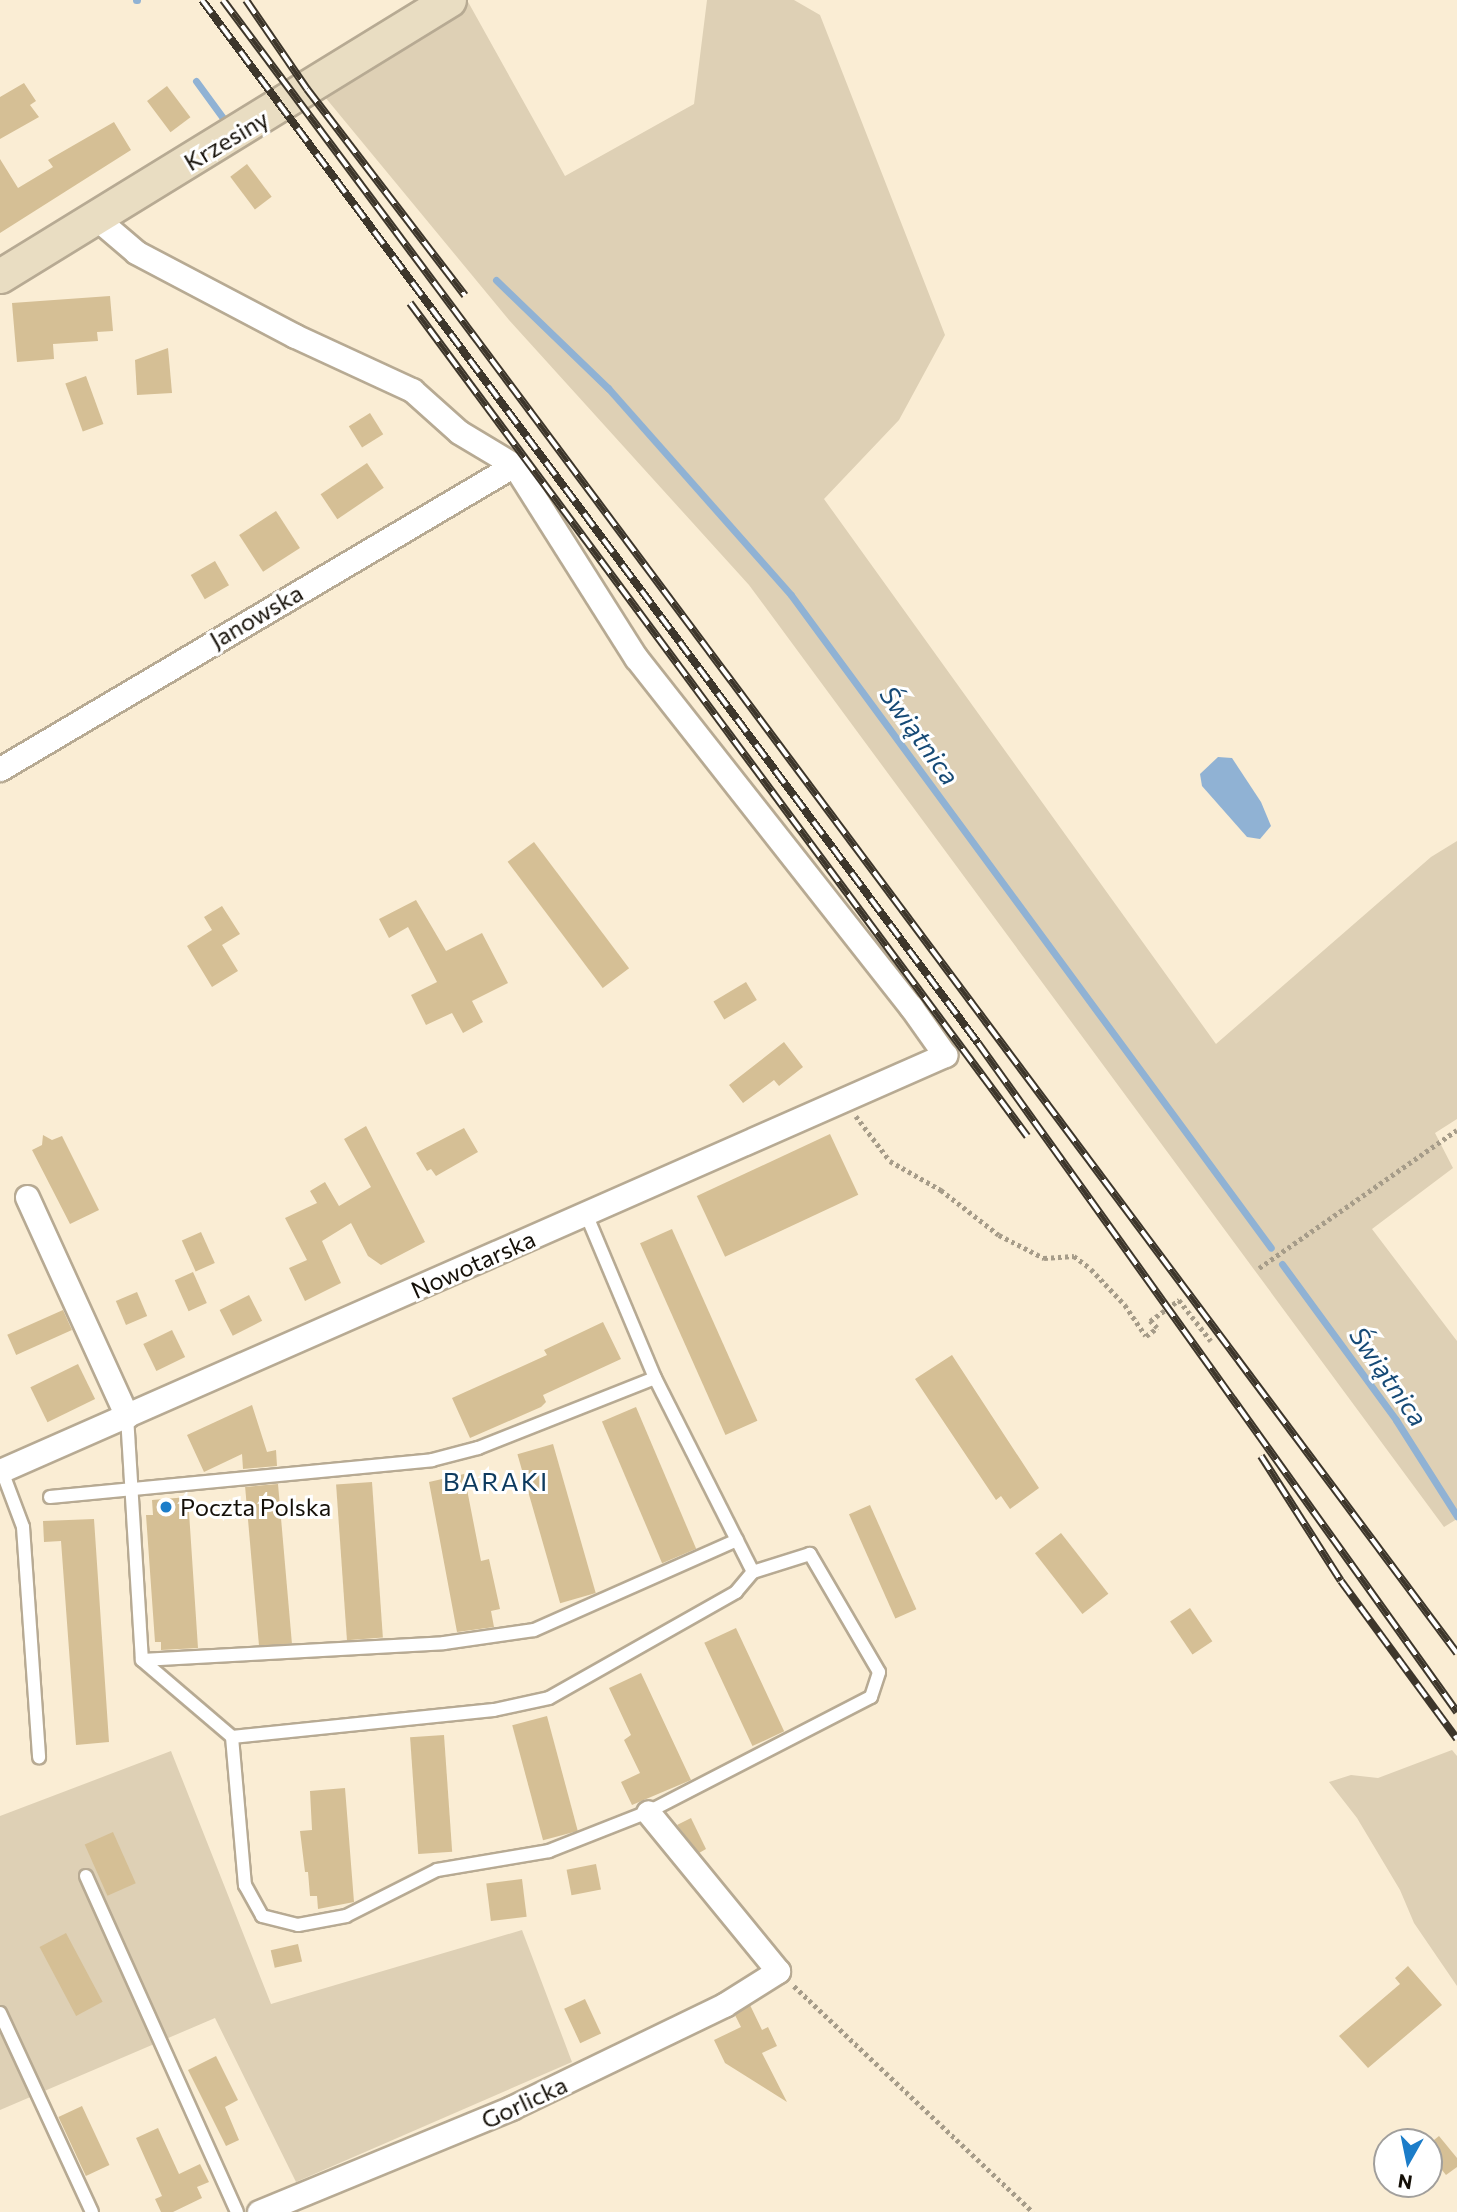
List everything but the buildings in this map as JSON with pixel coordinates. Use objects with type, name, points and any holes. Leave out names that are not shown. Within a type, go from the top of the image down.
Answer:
[{"type":"street","name":"Krzesiny","points":[[0,276],[449,0]]},
{"type":"street","points":[[95,217],[136,252],[295,336],[412,390],[459,432],[513,465]]},
{"type":"street","name":"Janowska","points":[[0,769],[513,465]]},
{"type":"street","name":"Nowotarska","points":[[1,1471],[945,1055],[636,658],[513,465]]},
{"type":"street","points":[[27,1196],[127,1416]]},
{"type":"street","points":[[648,1812],[778,1970]]},
{"type":"street","name":"Gorlicka","points":[[259,2212],[523,2102],[724,2004],[778,1970]]},
{"type":"lane","points":[[586,1214],[655,1378],[753,1572]]},
{"type":"lane","points":[[50,1497],[432,1460],[478,1448],[655,1378]]},
{"type":"lane","points":[[127,1416],[142,1660],[232,1737],[245,1885],[262,1916],[298,1925],[346,1916],[437,1870],[549,1851],[648,1812],[872,1697],[879,1672],[810,1554],[753,1572],[736,1592],[549,1698],[494,1710],[232,1737]]},
{"type":"lane","points":[[1,1471],[23,1527],[39,1757]]},
{"type":"lane","points":[[142,1660],[444,1643],[534,1629],[737,1540]]},
{"type":"lane","points":[[86,1876],[237,2212]]},
{"type":"lane","points":[[0,2013],[92,2212]]},
{"type":"path","points":[[845,1100],[890,1161],[941,1190],[999,1234],[1044,1258],[1074,1256],[1125,1305],[1146,1336],[1157,1328],[1150,1321],[1179,1300],[1211,1342]]},
{"type":"path","points":[[1259,1268],[1457,1130]]},
{"type":"path","points":[[778,1970],[1033,2212]]},
{"type":"shaded area","points":[[454,0],[467,0],[565,176],[694,104],[707,0],[794,0],[820,15],[945,335],[899,420],[824,499],[1216,1044],[1431,857],[1457,841],[1457,1119],[1435,1133],[1453,1168],[1372,1229],[1457,1341],[1457,1519],[1444,1527],[749,585],[509,320],[320,91]]},
{"type":"shaded area","points":[[1452,1750],[1457,1756],[1457,1986],[1414,1923],[1400,1890],[1357,1818],[1329,1782],[1351,1775],[1378,1778]]},
{"type":"shaded area","points":[[171,1751],[271,2004],[522,1930],[572,2062],[296,2182],[215,2018],[0,2110],[0,1816]]},
{"type":"water","points":[[1218,757],[1232,758],[1261,802],[1271,826],[1260,839],[1247,837],[1202,786],[1200,774]]},
{"type":"waterway","name":"Świątnica","points":[[196,81],[223,118]]},
{"type":"waterway","name":"Świątnica","points":[[496,280],[608,388],[791,595],[1271,1248]]},
{"type":"waterway","name":"Świątnica","points":[[1282,1264],[1396,1420],[1457,1516]]},
{"type":"railway","points":[[202,0],[978,1043],[1457,1712]]},
{"type":"railway","points":[[223,0],[1457,1653]]},
{"type":"railway","points":[[246,0],[307,89],[465,296]]},
{"type":"railway","points":[[410,303],[1027,1136]]},
{"type":"railway","points":[[1261,1456],[1341,1581],[1457,1739]]},
{"type":"place","name":"Poczta Polska","points":[[166,1507]]},
{"type":"district","name":"BARAKI","points":[[496,1481]]}]
